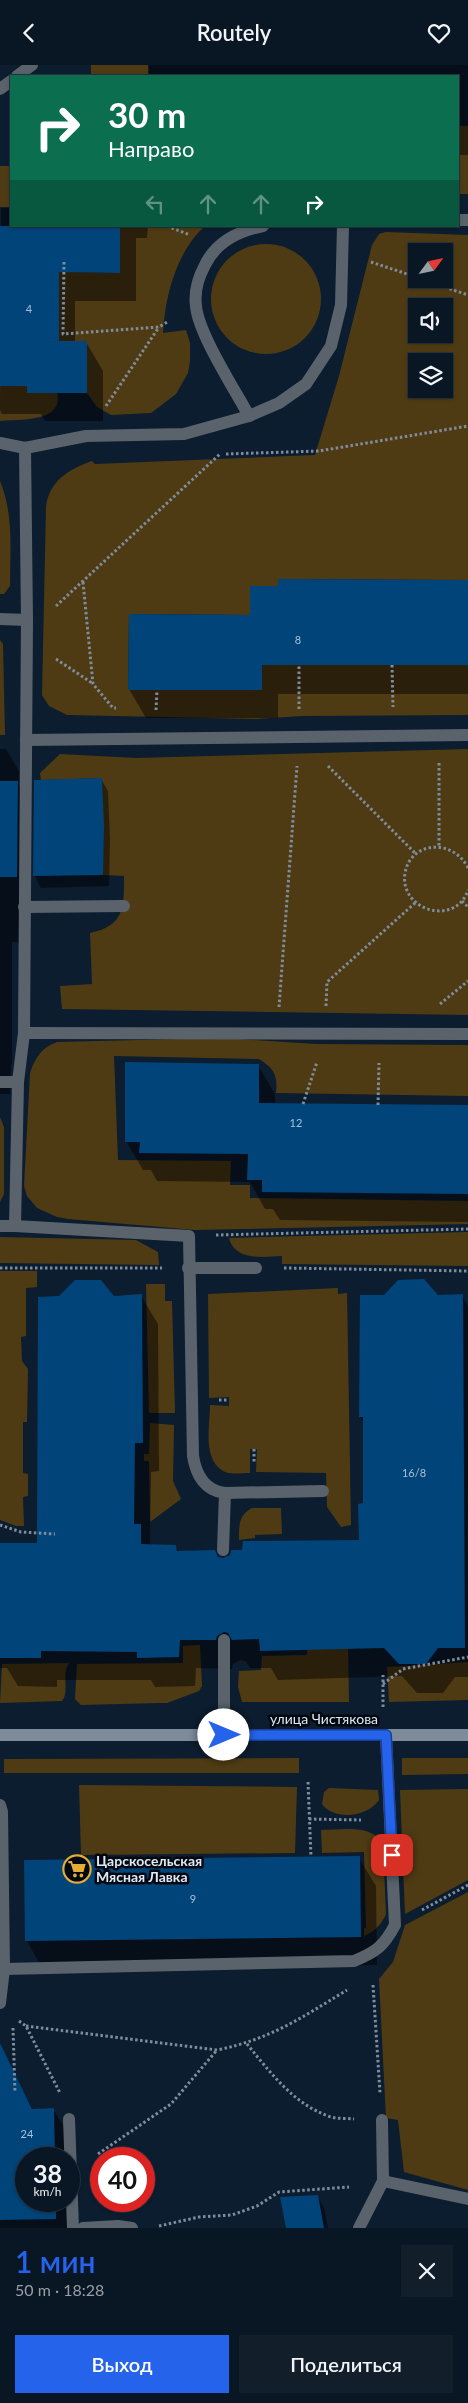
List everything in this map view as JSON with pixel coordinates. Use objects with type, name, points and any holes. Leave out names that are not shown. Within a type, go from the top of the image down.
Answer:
[{"type":"street","name":"улица Чистякова","points":[[0,1735],[468,1735]]},
{"type":"lane","points":[[18,75],[32,65]]},
{"type":"lane","points":[[249,416],[203,330],[196,306],[197,281],[209,257],[226,240],[246,229],[257,227]]},
{"type":"lane","points":[[0,443],[25,449],[86,436],[184,434],[249,416],[279,403],[306,384],[331,346],[341,305],[343,227]]},
{"type":"lane","points":[[16,1226],[18,1082],[24,1033],[27,619],[25,449]]},
{"type":"lane","points":[[0,619],[27,619]]},
{"type":"lane","points":[[26,740],[468,735]]},
{"type":"lane","points":[[24,907],[124,906]]},
{"type":"lane","points":[[24,1033],[468,1034]]},
{"type":"lane","points":[[0,1082],[18,1082]]},
{"type":"lane","points":[[0,1226],[189,1236],[188,1269],[194,1465],[208,1488],[216,1492],[323,1491]]},
{"type":"lane","points":[[188,1269],[256,1268]]},
{"type":"lane","points":[[223,1550],[225,1493]]},
{"type":"lane","points":[[224,1640],[224,1735]]},
{"type":"lane","points":[[4,1969],[354,1961],[371,1955],[386,1942],[395,1925],[386,1735]]},
{"type":"lane","points":[[0,1805],[2,1813],[4,1969],[0,2003]]},
{"type":"lane","points":[[70,2119],[71,2147]]},
{"type":"lane","points":[[359,2228],[383,2181],[382,2120]]},
{"type":"lane","points":[[383,2181],[468,2199]]},
{"type":"lane","points":[[72,2212],[73,2228]]},
{"type":"lane","points":[[83,2228],[118,2226],[132,2228]]},
{"type":"path","points":[[169,227],[194,237]]},
{"type":"path","points":[[342,252],[408,274]]},
{"type":"path","points":[[64,262],[61,334],[159,327],[196,306]]},
{"type":"path","points":[[447,288],[468,295]]},
{"type":"path","points":[[86,436],[159,327]]},
{"type":"path","points":[[211,455],[319,451],[468,426]]},
{"type":"path","points":[[27,619],[43,617],[220,454]]},
{"type":"path","points":[[83,582],[93,684]]},
{"type":"path","points":[[26,639],[93,684],[113,708],[121,708]]},
{"type":"path","points":[[278,1033],[299,737],[299,665]]},
{"type":"path","points":[[392,665],[393,735]]},
{"type":"path","points":[[147,708],[156,708]]},
{"type":"path","points":[[439,735],[439,847]]},
{"type":"path","points":[[299,737],[416,854]]},
{"type":"path","points":[[468,868],[456,852],[439,847],[425,849],[416,854],[409,863],[405,873],[407,889],[415,903],[424,909],[444,911],[462,901],[468,890]]},
{"type":"path","points":[[463,859],[468,855]]},
{"type":"path","points":[[462,901],[468,907]]},
{"type":"path","points":[[303,1104],[325,1034],[327,982],[415,903]]},
{"type":"path","points":[[378,1105],[379,1034]]},
{"type":"path","points":[[189,1236],[468,1229]]},
{"type":"path","points":[[0,1268],[188,1269]]},
{"type":"path","points":[[256,1268],[468,1271]]},
{"type":"path","points":[[0,1525],[21,1532],[55,1534]]},
{"type":"path","points":[[383,1684],[403,1669],[468,1657]]},
{"type":"path","points":[[383,1708],[384,1675]]},
{"type":"path","points":[[308,1782],[311,1857]]},
{"type":"path","points":[[310,1819],[390,1820]]},
{"type":"path","points":[[395,1925],[468,1885]]},
{"type":"path","points":[[247,2044],[276,2079],[306,2106],[332,2118],[382,2120],[371,1955]]},
{"type":"path","points":[[26,2026],[217,2050],[247,2044],[279,2031],[372,1976]]},
{"type":"path","points":[[13,2016],[26,2026],[69,2111],[70,2119]]},
{"type":"path","points":[[13,2026],[15,2093]]},
{"type":"path","points":[[80,2167],[171,2104],[217,2050]]},
{"type":"path","points":[[151,2228],[199,2217],[232,2215],[257,2206],[280,2192],[337,2189],[383,2181]]},
{"type":"shaded area","points":[[91,65],[148,65],[148,75],[91,75]]},
{"type":"shaded area","points":[[459,126],[468,126],[468,194],[459,194]]},
{"type":"shaded area","points":[[0,166],[10,166],[10,207],[0,207]]},
{"type":"shaded area","points":[[120,227],[204,227],[195,236],[180,261],[170,289],[164,319],[163,333],[186,330],[190,343],[188,373],[176,394],[151,413],[111,415],[97,407],[87,393],[59,341],[59,262],[75,272],[120,273]]},
{"type":"shaded area","points":[[386,232],[468,235],[468,580],[279,579],[278,586],[250,586],[250,615],[129,614],[128,689],[262,665],[468,665],[468,715],[302,716],[256,719],[67,715],[49,706],[42,695],[46,507],[51,490],[68,472],[92,461],[95,464],[315,455],[339,376],[372,245],[379,234]]},
{"type":"shaded area","points":[[266,244],[287,249],[305,260],[316,278],[321,299],[316,320],[305,338],[287,349],[266,354],[245,349],[227,338],[216,320],[211,299],[216,278],[227,260],[245,249]]},
{"type":"shaded area","points":[[0,386],[27,386],[27,392],[57,393],[57,403],[54,410],[47,415],[28,419],[0,421]]},
{"type":"shaded area","points":[[0,481],[7,507],[10,533],[10,586],[4,594],[0,594]]},
{"type":"shaded area","points":[[0,640],[3,644],[5,735],[0,735]]},
{"type":"shaded area","points":[[468,749],[468,1015],[62,1009],[60,986],[92,984],[90,933],[102,930],[116,920],[124,897],[124,876],[103,875],[102,778],[41,780],[40,773],[60,754],[136,758]]},
{"type":"shaded area","points":[[222,1038],[316,1044],[468,1045],[468,1096],[276,1093],[274,1073],[259,1059],[114,1056],[118,1160],[231,1161],[230,1185],[250,1185],[250,1198],[468,1201],[468,1224],[195,1230],[68,1219],[57,1217],[37,1208],[27,1196],[24,1186],[30,1073],[43,1050],[57,1042]]},
{"type":"shaded area","points":[[0,1117],[4,1127],[4,1194],[0,1202]]},
{"type":"shaded area","points":[[468,1232],[468,1266],[282,1264],[282,1256],[258,1257],[243,1254],[237,1251],[229,1238]]},
{"type":"shaded area","points":[[0,1237],[136,1240],[158,1252],[159,1265],[0,1263]]},
{"type":"shaded area","points":[[0,1271],[37,1271],[37,1287],[26,1288],[26,1336],[21,1337],[22,1361],[28,1369],[27,1422],[23,1422],[23,1473],[28,1474],[28,1496],[23,1497],[24,1526],[16,1526],[0,1520]]},
{"type":"shaded area","points":[[146,1284],[165,1284],[165,1301],[172,1301],[175,1413],[149,1413]]},
{"type":"shaded area","points":[[338,1288],[338,1294],[347,1293],[351,1525],[341,1527],[327,1507],[326,1473],[256,1472],[257,1449],[250,1449],[250,1473],[226,1472],[216,1465],[212,1458],[209,1441],[210,1405],[229,1406],[229,1397],[209,1398],[208,1294]]},
{"type":"shaded area","points":[[150,1423],[174,1425],[173,1481],[181,1499],[150,1522],[149,1461],[144,1461],[144,1454],[149,1454]]},
{"type":"shaded area","points":[[252,1508],[281,1508],[282,1534],[255,1535],[255,1538],[239,1540],[239,1526],[242,1518]]},
{"type":"shaded area","points":[[200,1645],[202,1686],[199,1691],[167,1703],[81,1705],[75,1699],[77,1664],[183,1663],[183,1646]]},
{"type":"shaded area","points":[[307,1647],[348,1647],[349,1702],[242,1702],[238,1687],[239,1671],[261,1670],[262,1656],[307,1655]]},
{"type":"shaded area","points":[[468,1662],[468,1700],[389,1702],[387,1667]]},
{"type":"shaded area","points":[[69,1663],[66,1672],[65,1693],[62,1701],[0,1703],[2,1664]]},
{"type":"shaded area","points":[[299,1758],[299,1773],[4,1773],[4,1759]]},
{"type":"shaded area","points":[[402,1758],[468,1758],[468,1774],[402,1775]]},
{"type":"shaded area","points":[[79,1785],[297,1787],[295,1853],[81,1855]]},
{"type":"shaded area","points":[[329,1788],[378,1790],[379,1800],[367,1810],[351,1815],[342,1815],[334,1813],[322,1804],[324,1792]]},
{"type":"shaded area","points":[[468,1789],[468,1880],[405,1914],[400,1790]]},
{"type":"shaded area","points":[[355,1829],[371,1833],[383,1843],[386,1914],[377,1927],[364,1936],[364,1928],[366,1928],[364,1852],[322,1853],[321,1830]]},
{"type":"shaded area","points":[[468,1892],[468,2190],[404,2172],[398,2120],[386,2118],[379,1979],[393,1962],[405,1925]]},
{"type":"building","points":[[0,226],[120,227],[120,273],[59,272],[59,341],[87,341],[87,393],[27,393],[27,386],[0,386]]},
{"type":"building","points":[[278,579],[468,580],[468,665],[262,665],[262,690],[128,690],[129,614],[250,615],[250,586],[278,586]]},
{"type":"building","points":[[102,778],[103,875],[33,876],[34,780]]},
{"type":"building","points":[[0,781],[18,781],[17,877],[0,877]]},
{"type":"building","points":[[125,1062],[259,1064],[259,1103],[468,1105],[468,1194],[262,1192],[262,1180],[247,1180],[248,1154],[139,1153],[140,1142],[125,1142]]},
{"type":"building","points":[[424,1279],[438,1295],[463,1294],[465,1648],[438,1648],[426,1664],[399,1664],[384,1648],[260,1651],[259,1639],[232,1640],[228,1633],[224,1632],[217,1636],[216,1640],[180,1640],[179,1657],[137,1658],[137,1652],[41,1651],[41,1658],[0,1658],[0,1543],[37,1543],[38,1297],[59,1296],[75,1280],[101,1280],[114,1296],[142,1294],[143,1443],[135,1443],[134,1524],[141,1524],[141,1544],[176,1545],[177,1551],[215,1550],[218,1557],[223,1558],[230,1555],[231,1550],[242,1550],[243,1541],[359,1540],[358,1504],[363,1503],[363,1417],[359,1417],[360,1295],[384,1295],[398,1280]]},
{"type":"building","points":[[360,1856],[361,1937],[25,1941],[24,1860]]},
{"type":"building","points":[[0,2043],[32,2109],[54,2108],[55,2147],[15,2147],[15,2212],[56,2212],[56,2219],[0,2220]]},
{"type":"building","points":[[318,2195],[324,2228],[286,2228],[280,2197]]},
{"type":"place","name":"Царскосельская Мясная Лавка","points":[[77,1869]]},
{"type":"route","points":[[224,1735],[386,1735],[392,1855]]}]
